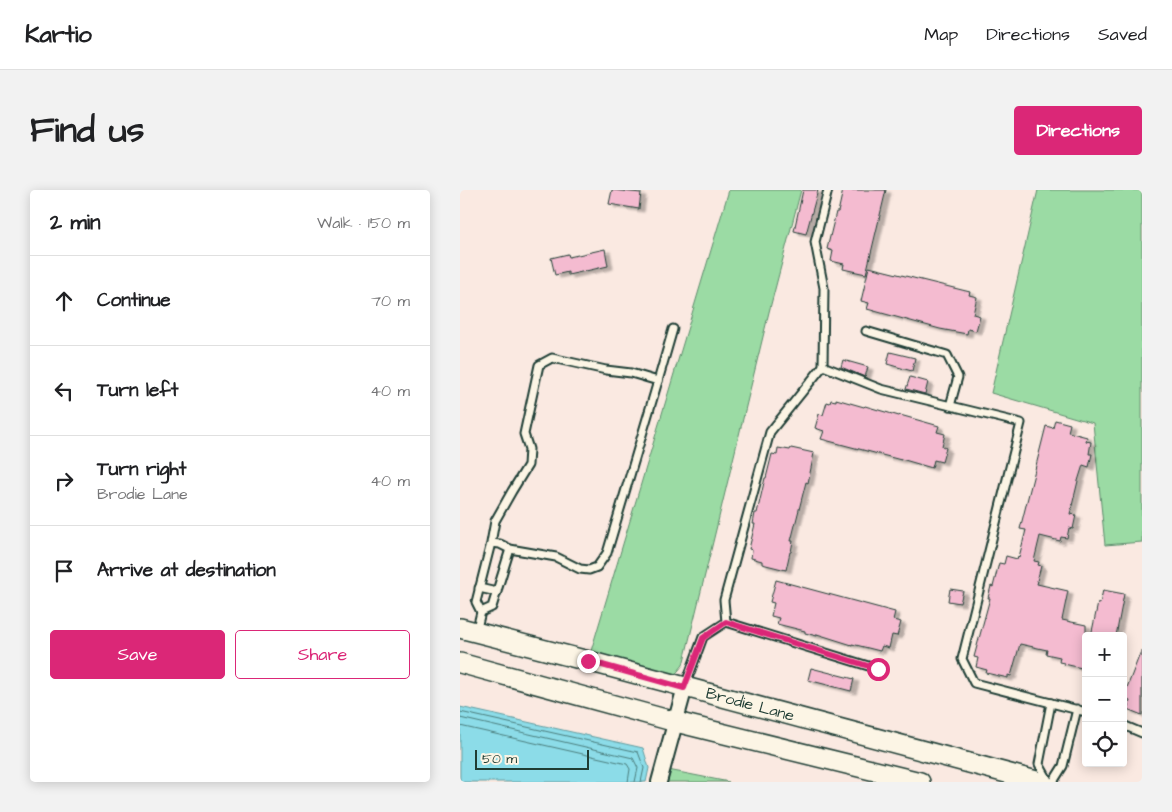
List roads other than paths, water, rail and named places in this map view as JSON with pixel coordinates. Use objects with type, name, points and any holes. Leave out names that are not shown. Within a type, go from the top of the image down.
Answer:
[{"type":"main road","name":"Brodie Lane","points":[[468,630],[1040,782]]},
{"type":"main road","name":"Brodie Lane","points":[[460,663],[676,722],[920,782]]},
{"type":"street","points":[[660,782],[684,688]]},
{"type":"lane","points":[[726,622],[724,600],[770,432],[823,366],[824,288],[815,242],[828,190]]},
{"type":"lane","points":[[491,543],[500,544],[510,549],[556,557],[580,569],[589,570],[596,567],[607,553],[673,329]]},
{"type":"lane","points":[[866,331],[947,355],[958,377],[950,406]]},
{"type":"lane","points":[[481,612],[476,602],[495,521],[528,465],[529,449],[524,434],[539,365],[552,358],[606,370],[631,373],[658,381]]},
{"type":"lane","points":[[823,366],[881,389],[1021,423],[962,659],[974,683],[1082,711]]},
{"type":"lane","points":[[468,630],[481,612],[492,607],[510,549]]},
{"type":"lane","points":[[479,588],[497,592]]},
{"type":"lane","points":[[684,688],[703,638],[726,622]]},
{"type":"lane","points":[[726,622],[878,669]]},
{"type":"lane","points":[[1051,703],[1040,764],[1051,782],[1063,766],[1077,710]]},
{"type":"lane","points":[[1127,727],[1142,733]]},
{"type":"water","points":[[460,707],[643,748],[649,768],[646,782],[460,782]]}]
